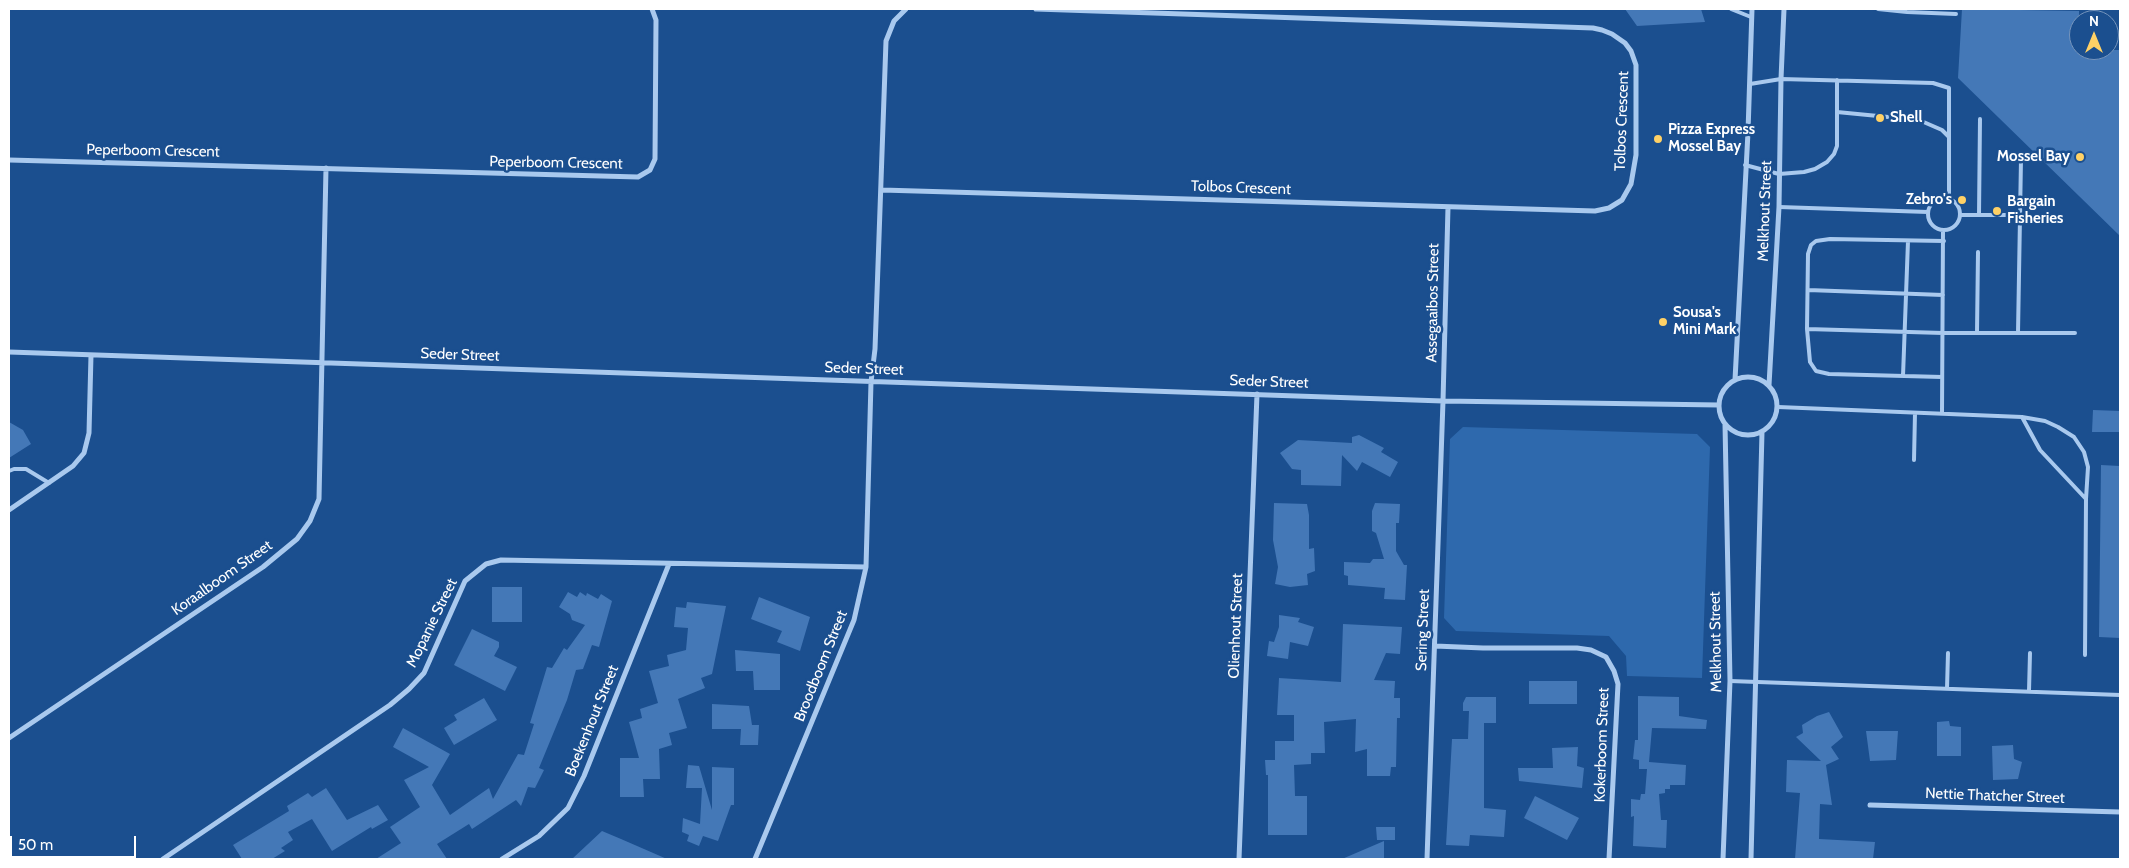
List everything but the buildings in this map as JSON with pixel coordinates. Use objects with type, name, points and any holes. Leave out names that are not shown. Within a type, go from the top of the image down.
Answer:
[{"type":"street","name":"Peperboom Crescent","points":[[9,160],[631,177],[644,174],[650,170],[655,159],[656,20],[652,9]]},
{"type":"street","points":[[871,382],[875,349],[886,42],[894,21],[906,9]]},
{"type":"street","name":"Tolbos Crescent","points":[[882,190],[1596,211],[1609,208],[1622,200],[1631,184],[1636,155],[1636,65],[1631,51],[1625,44],[1612,34],[1593,28],[1036,9]]},
{"type":"street","name":"Melkhout Street","points":[[1735,380],[1752,9]]},
{"type":"street","name":"Melkhout Street","points":[[1769,385],[1779,207],[1784,9]]},
{"type":"street","points":[[322,363],[326,168]]},
{"type":"street","name":"Assegaaibos Street","points":[[1444,401],[1448,207]]},
{"type":"street","name":"Seder Street","points":[[9,352],[1444,401],[1719,405]]},
{"type":"street","points":[[9,510],[80,460],[87,445],[91,355]]},
{"type":"street","name":"Koraalboom Street","points":[[9,738],[263,567],[297,539],[310,521],[319,499],[322,363]]},
{"type":"street","points":[[1744,377],[1754,377],[1769,385],[1776,397],[1778,407],[1776,417],[1770,426],[1762,432],[1752,435],[1742,434],[1725,424],[1720,415],[1719,405],[1724,391],[1735,380],[1744,377]]},
{"type":"street","name":"Broodboom Street","points":[[754,859],[854,620],[866,567],[871,382]]},
{"type":"street","name":"Olienhout Street","points":[[1239,859],[1257,394]]},
{"type":"street","name":"Sering Street","points":[[1427,859],[1444,401]]},
{"type":"street","name":"Melkhout Street","points":[[1723,859],[1730,681],[1725,424]]},
{"type":"street","points":[[1751,859],[1762,432]]},
{"type":"street","name":"Mopanie Street","points":[[163,859],[390,705],[409,689],[424,673],[465,581],[486,564],[501,560],[866,567]]},
{"type":"street","name":"Boekenhout Street","points":[[502,859],[539,836],[568,808],[584,776],[669,564]]},
{"type":"street","name":"Kokerboom Street","points":[[1435,646],[1577,648],[1591,650],[1606,657],[1614,670],[1618,684],[1610,859]]},
{"type":"street","name":"Nettie Thatcher Street","points":[[1870,805],[2120,812]]},
{"type":"lane","points":[[1731,9],[1752,17]]},
{"type":"lane","points":[[1878,9],[1956,14]]},
{"type":"lane","points":[[1750,84],[1781,79],[1837,80],[1932,84],[1950,88],[1950,198]]},
{"type":"lane","points":[[1745,164],[1779,174],[1804,172],[1828,162],[1837,146],[1837,80]]},
{"type":"lane","points":[[1837,112],[1919,120],[1942,130],[1950,137]]},
{"type":"lane","points":[[1978,215],[1980,119]]},
{"type":"lane","points":[[2018,334],[2021,159]]},
{"type":"lane","points":[[1945,197],[1958,204],[1961,215],[1960,220],[1953,228],[1943,230],[1938,229],[1930,222],[1928,212],[1935,200],[1945,197]]},
{"type":"lane","points":[[1779,207],[1928,212]]},
{"type":"lane","points":[[1961,215],[2021,216]]},
{"type":"lane","points":[[1942,413],[1943,230]]},
{"type":"lane","points":[[1942,377],[1829,374],[1816,371],[1810,362],[1808,254],[1811,245],[1816,241],[1944,241]]},
{"type":"lane","points":[[1902,376],[1908,241]]},
{"type":"lane","points":[[1977,333],[1978,252]]},
{"type":"lane","points":[[1808,290],[1943,295]]},
{"type":"lane","points":[[1808,329],[1943,333],[2076,333]]},
{"type":"lane","points":[[1778,407],[2022,416],[2045,421],[2074,437],[2084,452],[2088,467],[2085,655]]},
{"type":"lane","points":[[1914,460],[1915,413]]},
{"type":"lane","points":[[2022,416],[2040,450],[2086,499]]},
{"type":"lane","points":[[9,472],[14,469],[26,469],[49,483]]},
{"type":"lane","points":[[1947,689],[1948,653]]},
{"type":"lane","points":[[2029,691],[2030,653]]},
{"type":"lane","points":[[1730,681],[2120,695]]},
{"type":"shaded area","points":[[1463,427],[1697,434],[1710,447],[1702,678],[1627,676],[1626,656],[1609,636],[1456,631],[1444,618],[1450,439]]},
{"type":"place","name":"Shell","points":[[1880,118]]},
{"type":"place","name":"Pizza Express Mossel Bay","points":[[1658,139]]},
{"type":"place","name":"Mossel Bay","points":[[2080,157]]},
{"type":"place","name":"Zebro's","points":[[1962,200]]},
{"type":"place","name":"Bargain Fisheries","points":[[1997,211]]},
{"type":"place","name":"Sousa's Mini Mark","points":[[1663,322]]}]
